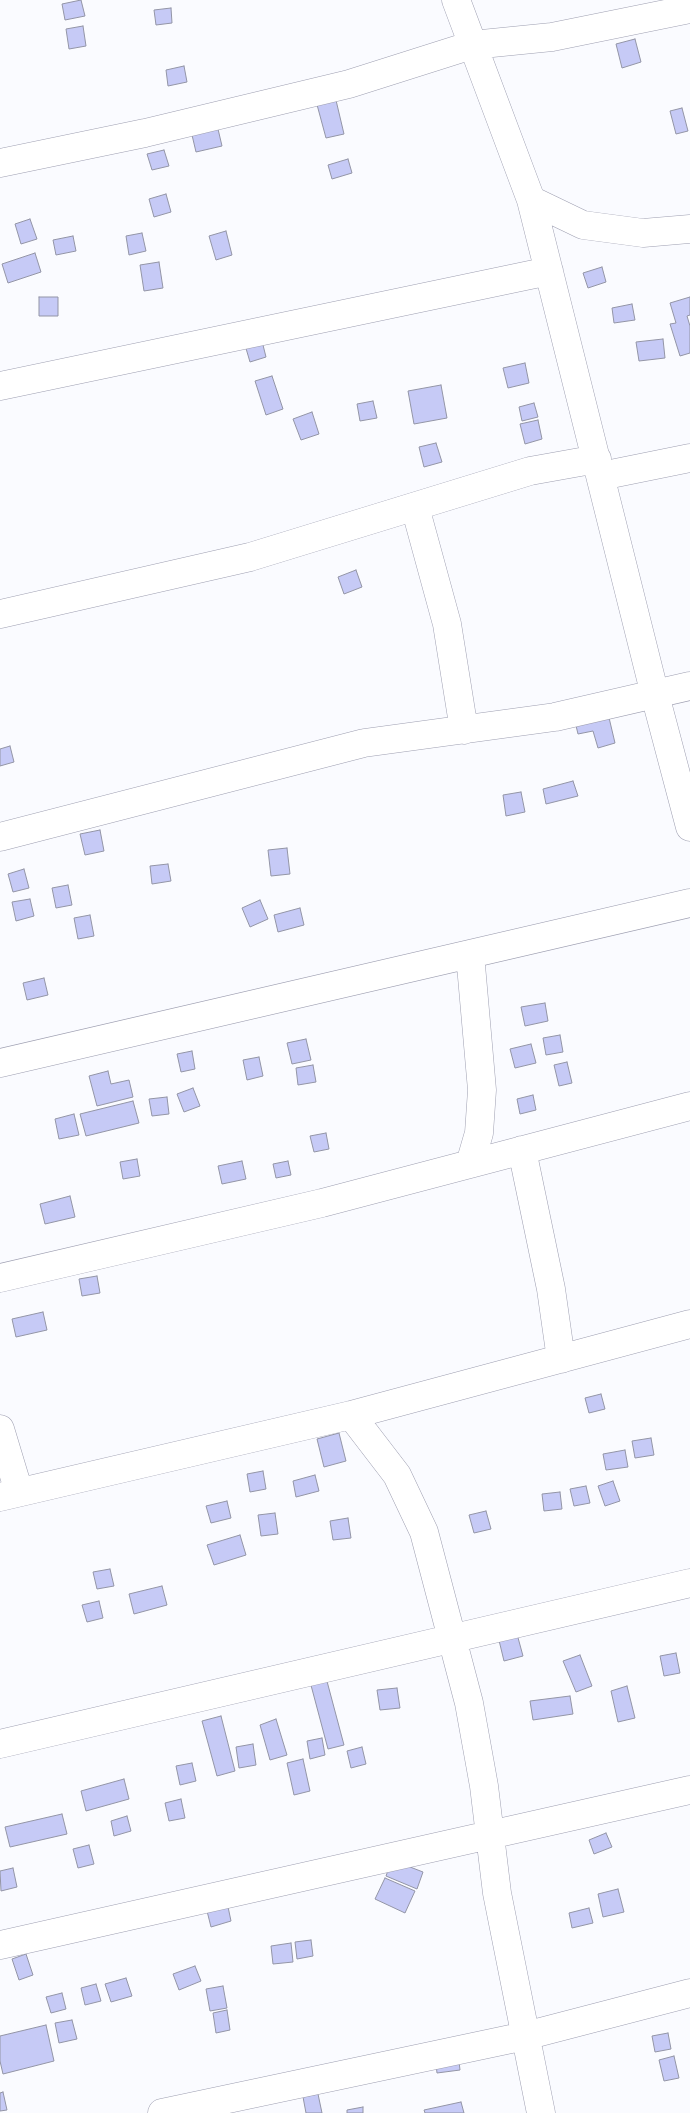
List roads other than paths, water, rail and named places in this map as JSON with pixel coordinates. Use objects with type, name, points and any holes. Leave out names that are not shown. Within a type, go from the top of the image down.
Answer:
[{"type":"street","points":[[456,0],[531,200],[690,827]]},
{"type":"street","points":[[0,163],[145,133],[349,84],[472,45],[552,37],[690,9]]},
{"type":"street","points":[[531,200],[583,225],[643,233],[690,229]]},
{"type":"street","points":[[0,386],[549,271]]},
{"type":"street","points":[[0,614],[250,557],[530,471],[599,467],[690,458]]},
{"type":"street","points":[[415,507],[447,624],[464,730]]},
{"type":"street","points":[[0,837],[364,742],[555,717],[690,686]]},
{"type":"street","points":[[0,1063],[690,902]]},
{"type":"street","points":[[470,954],[482,1090],[480,1132],[470,1164]]},
{"type":"street","points":[[0,1278],[322,1203],[690,1106]]},
{"type":"street","points":[[522,1150],[551,1288],[561,1359]]},
{"type":"street","points":[[0,1429],[9,1495],[351,1415],[690,1324]]},
{"type":"street","points":[[351,1415],[396,1475],[424,1532],[469,1702],[491,1834],[497,1893],[542,2113]]},
{"type":"street","points":[[0,1744],[690,1583]]},
{"type":"street","points":[[0,1945],[690,1790]]},
{"type":"street","points":[[162,2113],[259,2103],[690,1993]]}]
